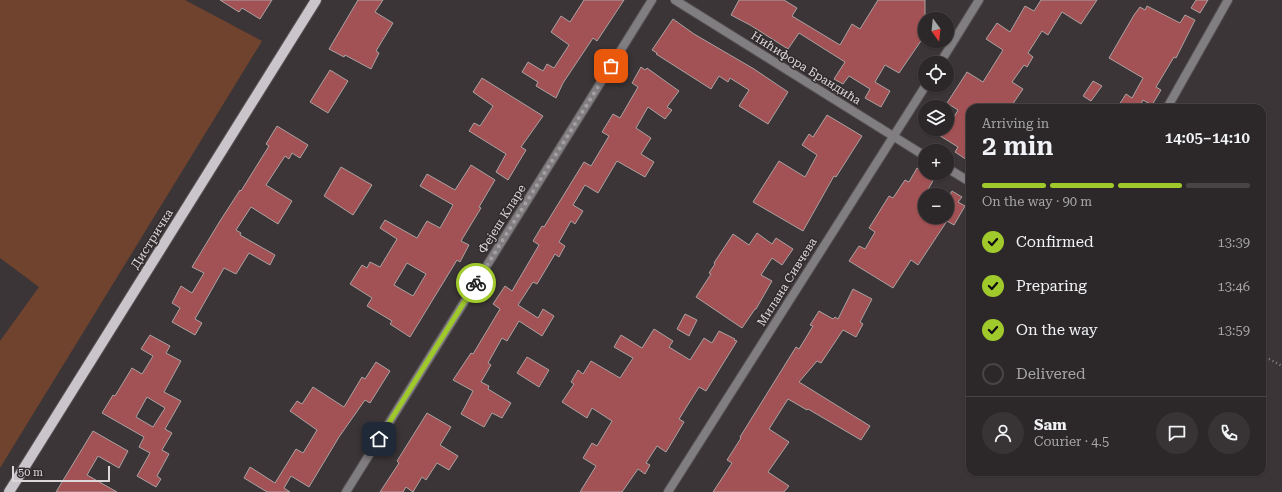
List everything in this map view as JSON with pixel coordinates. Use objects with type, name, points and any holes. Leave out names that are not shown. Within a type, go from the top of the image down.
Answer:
[{"type":"main road","name":"Дистричка","points":[[9,492],[316,0]]},
{"type":"street","name":"Фејеш Кларе","points":[[346,492],[652,0]]},
{"type":"street","name":"Нићифора Брандића","points":[[675,0],[918,152]]},
{"type":"street","points":[[944,56],[979,0]]},
{"type":"street","points":[[1169,104],[1228,0]]},
{"type":"street","name":"Милана Сивчева","points":[[668,492],[922,92]]},
{"type":"street","points":[[954,172],[966,180]]},
{"type":"path","points":[[1266,357],[1282,366]]},
{"type":"shaded area","points":[[0,0],[185,0],[262,41],[0,468],[0,341],[39,287],[0,258]]},
{"type":"building","points":[[220,0],[272,0],[260,19],[242,8],[239,12]]},
{"type":"building","points":[[358,0],[383,0],[375,12],[393,23],[376,51],[379,53],[371,69],[345,55],[344,57],[329,49]]},
{"type":"building","points":[[584,0],[624,0],[597,41],[593,38],[563,83],[556,98],[536,86],[538,82],[522,72],[528,62],[543,71],[547,64],[554,68],[569,45],[551,32],[561,16],[570,22]]},
{"type":"building","points":[[739,0],[784,0],[797,8],[792,16],[840,45],[852,24],[860,29],[878,0],[925,0],[925,12],[918,12],[918,45],[899,73],[885,65],[875,82],[890,91],[881,107],[865,98],[870,89],[849,76],[843,84],[834,79],[845,62],[799,33],[788,49],[731,15]]},
{"type":"building","points":[[1041,0],[1097,0],[1081,24],[1062,12],[1048,35],[1042,31],[1028,53],[1033,57],[1027,67],[1024,65],[1012,82],[1023,89],[1013,104],[966,104],[966,159],[955,152],[958,147],[940,136],[954,136],[954,117],[958,110],[954,107],[954,100],[949,100],[967,72],[983,82],[1003,50],[986,39],[997,23],[1010,32],[1025,6],[1034,11]]},
{"type":"building","points":[[1196,0],[1208,0],[1200,13],[1191,8]]},
{"type":"building","points":[[1147,6],[1180,23],[1185,15],[1195,20],[1176,58],[1174,57],[1156,87],[1161,90],[1153,104],[1143,100],[1141,104],[1120,104],[1126,94],[1132,98],[1143,78],[1109,58],[1140,7],[1145,10]]},
{"type":"building","points":[[673,19],[694,34],[754,69],[788,92],[768,124],[739,106],[749,90],[730,78],[728,82],[719,76],[711,89],[652,50]]},
{"type":"building","points":[[641,67],[645,70],[647,68],[679,91],[667,107],[672,110],[665,119],[648,107],[636,128],[651,138],[641,154],[654,162],[645,177],[617,161],[598,193],[585,185],[573,205],[583,211],[575,224],[571,221],[559,242],[565,246],[559,257],[555,254],[537,284],[533,282],[518,305],[538,318],[543,309],[554,316],[542,336],[519,321],[507,341],[502,338],[488,363],[491,365],[481,382],[489,386],[488,389],[511,403],[502,418],[492,413],[484,427],[461,414],[473,391],[453,380],[471,353],[473,354],[500,309],[493,304],[505,286],[512,291],[539,245],[533,241],[542,226],[544,227],[584,162],[591,166],[609,136],[602,132],[613,114],[620,118],[638,87],[632,83]]},
{"type":"building","points":[[330,70],[348,81],[328,113],[310,102]]},
{"type":"building","points":[[482,78],[543,116],[521,147],[526,150],[508,180],[496,172],[506,154],[469,131],[474,123],[480,126],[493,106],[473,92]]},
{"type":"building","points":[[1093,81],[1102,86],[1091,101],[1083,96]]},
{"type":"building","points":[[827,115],[862,136],[836,177],[834,176],[803,231],[753,202],[779,161],[805,177],[817,155],[802,145],[809,134],[813,137]]},
{"type":"building","points":[[277,126],[308,145],[300,158],[292,153],[289,159],[285,156],[266,185],[292,201],[278,224],[251,207],[236,230],[241,233],[240,235],[275,255],[270,265],[249,253],[236,274],[224,268],[195,319],[202,323],[195,335],[172,322],[180,308],[172,303],[181,286],[192,293],[204,273],[192,267],[269,146],[266,144]]},
{"type":"building","points":[[471,165],[495,180],[479,207],[481,208],[461,241],[469,245],[460,262],[457,260],[410,337],[390,324],[392,321],[367,306],[372,298],[350,284],[362,265],[367,268],[370,262],[380,267],[397,239],[380,228],[385,220],[417,238],[427,221],[440,228],[453,205],[420,186],[427,174],[455,190]],"holes":[[[407,263],[426,274],[413,296],[394,285]]]},
{"type":"building","points":[[341,167],[372,185],[353,215],[324,196]]},
{"type":"building","points":[[917,168],[918,180],[933,180],[929,188],[918,188],[918,224],[945,224],[918,265],[911,260],[893,288],[849,261],[859,246],[865,249],[875,232],[869,228],[889,196],[893,198],[905,180],[909,182]]},
{"type":"building","points":[[954,192],[962,197],[958,202],[965,206],[954,225],[952,224],[954,224]]},
{"type":"building","points":[[757,233],[772,244],[776,238],[793,249],[782,265],[772,258],[761,275],[772,281],[756,309],[742,328],[696,297],[711,274],[709,273],[715,264],[714,263],[733,234],[749,245]]},
{"type":"building","points":[[853,289],[872,299],[860,322],[863,324],[856,337],[843,330],[821,363],[817,361],[799,382],[870,426],[861,440],[788,399],[769,429],[789,442],[768,472],[789,486],[784,492],[713,492],[732,463],[727,460],[741,438],[740,437],[796,347],[799,349],[813,326],[810,325],[819,311],[833,319],[835,317],[838,319]]},
{"type":"building","points":[[685,314],[697,320],[689,336],[677,329]]},
{"type":"building","points":[[654,329],[673,341],[669,347],[690,360],[704,338],[712,343],[719,331],[737,341],[706,391],[699,387],[679,419],[684,422],[666,452],[657,446],[646,463],[650,465],[645,474],[638,469],[622,492],[580,492],[596,466],[583,458],[592,443],[597,446],[612,421],[592,408],[587,418],[562,402],[574,384],[571,382],[578,370],[583,374],[591,361],[620,378],[633,358],[614,347],[621,335],[642,348]]},
{"type":"building","points":[[150,335],[170,346],[166,353],[181,361],[164,392],[181,401],[165,429],[172,433],[162,450],[169,454],[157,476],[161,479],[156,487],[137,476],[150,453],[139,447],[144,437],[102,413],[113,395],[115,396],[132,368],[142,374],[153,356],[141,349]],"holes":[[[147,397],[165,408],[153,427],[136,417]]]},
{"type":"building","points":[[527,357],[549,370],[539,387],[517,373]]},
{"type":"building","points":[[376,362],[390,371],[370,403],[365,400],[339,437],[309,487],[291,476],[284,488],[290,492],[267,492],[244,478],[250,467],[275,483],[296,449],[303,453],[317,430],[290,411],[297,401],[302,404],[313,387],[344,407],[362,377],[365,379]]},
{"type":"building","points":[[427,413],[451,427],[440,445],[458,456],[449,470],[437,463],[426,480],[422,477],[413,492],[406,487],[403,492],[380,492],[399,463],[397,461]]},
{"type":"building","points":[[93,431],[128,451],[119,468],[98,456],[87,475],[117,492],[56,492]]},
{"type":"way so far","points":[[476,283],[611,66]]},
{"type":"route","points":[[379,439],[476,283]]}]
